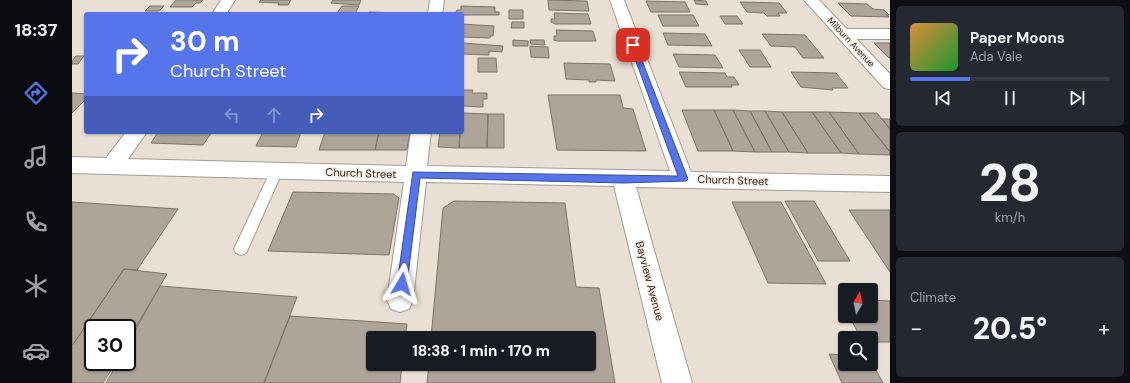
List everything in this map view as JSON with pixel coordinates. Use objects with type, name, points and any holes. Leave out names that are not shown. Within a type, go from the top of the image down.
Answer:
[{"type":"street","points":[[220,12],[228,0]]},
{"type":"street","points":[[435,12],[437,0]]},
{"type":"street","points":[[616,0],[683,179]]},
{"type":"street","name":"Milburn Avenue","points":[[811,0],[890,84]]},
{"type":"street","points":[[843,34],[890,34]]},
{"type":"street","points":[[112,166],[136,134]]},
{"type":"street","points":[[400,300],[421,134]]},
{"type":"street","name":"Church Street","points":[[72,165],[623,179],[890,184]]},
{"type":"street","name":"Bayview Avenue","points":[[623,179],[677,383]]},
{"type":"lane","points":[[241,250],[277,170]]},
{"type":"building","points":[[176,0],[203,0],[200,3],[196,3],[192,7],[170,7]]},
{"type":"building","points":[[261,0],[291,0],[288,5],[278,5],[279,3],[259,2]]},
{"type":"building","points":[[333,0],[361,0],[359,5],[331,3]]},
{"type":"building","points":[[548,0],[587,1],[589,11],[549,10]]},
{"type":"building","points":[[694,0],[706,1],[708,5],[696,4]]},
{"type":"building","points":[[646,1],[685,2],[690,12],[651,12]]},
{"type":"building","points":[[740,2],[779,3],[787,13],[778,13],[780,16],[767,16],[764,13],[747,12]]},
{"type":"building","points":[[838,3],[867,4],[873,9],[884,10],[889,15],[886,15],[889,17],[851,16]]},
{"type":"building","points":[[150,6],[164,6],[159,11],[145,11]]},
{"type":"building","points":[[342,6],[359,6],[356,12],[338,12]]},
{"type":"building","points":[[461,6],[495,7],[495,12],[499,12],[499,15],[464,15],[464,12],[456,12],[457,10],[461,10]]},
{"type":"building","points":[[509,10],[523,10],[523,19],[509,19]]},
{"type":"building","points":[[554,13],[588,14],[591,24],[555,24],[551,22],[551,19],[555,19]]},
{"type":"building","points":[[658,15],[693,15],[699,26],[663,26]]},
{"type":"building","points":[[720,16],[737,16],[743,24],[725,24]]},
{"type":"building","points":[[512,22],[524,22],[524,28],[511,28]]},
{"type":"building","points":[[464,24],[494,26],[493,36],[490,36],[490,38],[464,37]]},
{"type":"building","points":[[556,30],[593,31],[596,41],[557,41],[554,40],[554,36],[557,36]]},
{"type":"building","points":[[663,33],[705,34],[712,46],[668,45]]},
{"type":"building","points":[[762,34],[805,35],[824,58],[803,58],[795,47],[771,46]]},
{"type":"building","points":[[513,40],[528,41],[528,46],[513,46]]},
{"type":"building","points":[[530,40],[544,40],[545,45],[531,44]]},
{"type":"building","points":[[464,43],[503,46],[502,52],[489,51],[489,55],[464,54]]},
{"type":"building","points":[[874,43],[890,43],[890,58],[889,58]]},
{"type":"building","points":[[530,46],[548,47],[549,58],[531,57]]},
{"type":"building","points":[[739,50],[760,50],[771,67],[750,67]]},
{"type":"building","points":[[673,54],[715,55],[723,68],[679,67]]},
{"type":"building","points":[[76,56],[84,56],[78,64],[72,64],[72,61]]},
{"type":"building","points":[[478,58],[496,58],[497,72],[478,72]]},
{"type":"building","points":[[564,63],[610,64],[615,81],[596,80],[596,82],[589,82],[589,80],[566,79]]},
{"type":"building","points":[[679,72],[725,73],[727,77],[734,77],[739,85],[731,85],[732,87],[686,87]]},
{"type":"building","points":[[791,72],[836,73],[848,88],[832,88],[833,90],[801,87]]},
{"type":"building","points":[[464,90],[473,90],[472,93],[487,93],[487,99],[483,99],[483,107],[464,106]]},
{"type":"building","points":[[72,93],[84,94],[84,101],[72,113]]},
{"type":"building","points":[[548,95],[620,95],[623,108],[633,109],[646,151],[557,150]]},
{"type":"building","points":[[682,110],[714,110],[733,151],[698,151]]},
{"type":"building","points":[[714,110],[733,110],[755,152],[733,151]]},
{"type":"building","points":[[733,110],[750,111],[772,152],[755,152]]},
{"type":"building","points":[[750,111],[765,111],[789,152],[772,152]]},
{"type":"building","points":[[765,111],[782,112],[808,153],[789,152]]},
{"type":"building","points":[[782,112],[812,112],[841,153],[808,153]]},
{"type":"building","points":[[812,112],[829,112],[859,154],[841,153]]},
{"type":"building","points":[[829,112],[859,113],[890,152],[890,155],[859,154]]},
{"type":"building","points":[[464,113],[488,114],[487,148],[459,148],[460,134],[464,134]]},
{"type":"building","points":[[859,113],[877,113],[890,129],[890,152]]},
{"type":"building","points":[[488,114],[504,114],[504,148],[487,148]]},
{"type":"building","points":[[882,119],[890,119],[890,129]]},
{"type":"building","points":[[157,134],[211,134],[203,145],[151,143]]},
{"type":"building","points":[[262,134],[300,134],[296,147],[256,146]]},
{"type":"building","points":[[324,134],[379,134],[375,150],[319,150]]},
{"type":"building","points":[[379,134],[410,134],[407,150],[375,150]]},
{"type":"building","points":[[440,134],[460,134],[459,148],[438,147]]},
{"type":"building","points":[[293,192],[394,194],[399,198],[389,255],[268,251]]},
{"type":"building","points":[[454,201],[565,203],[576,287],[599,288],[615,383],[427,383],[428,371],[596,371],[596,331],[432,331],[443,208]]},
{"type":"building","points":[[785,201],[814,201],[850,261],[818,261]]},
{"type":"building","points":[[72,202],[178,209],[137,270],[124,269],[90,319],[84,319],[84,328],[72,346]]},
{"type":"building","points":[[732,202],[781,202],[826,284],[768,283]]},
{"type":"building","points":[[849,210],[890,210],[890,272]]},
{"type":"building","points":[[124,269],[167,274],[136,327],[136,319],[90,319]]},
{"type":"building","points":[[160,286],[297,297],[264,383],[106,383],[113,371],[136,371],[136,329]]},
{"type":"building","points":[[878,300],[890,301],[890,342],[878,342],[878,331],[857,331],[853,323],[878,323]]},
{"type":"building","points":[[290,316],[407,324],[406,331],[366,331],[366,371],[401,371],[400,383],[264,383]]},
{"type":"building","points":[[84,328],[84,371],[110,371],[103,383],[72,383],[72,346]]},
{"type":"building","points":[[829,354],[838,355],[838,371],[876,371],[883,383],[842,383]]},
{"type":"route","points":[[402,284],[416,174],[683,179],[633,45]]}]
